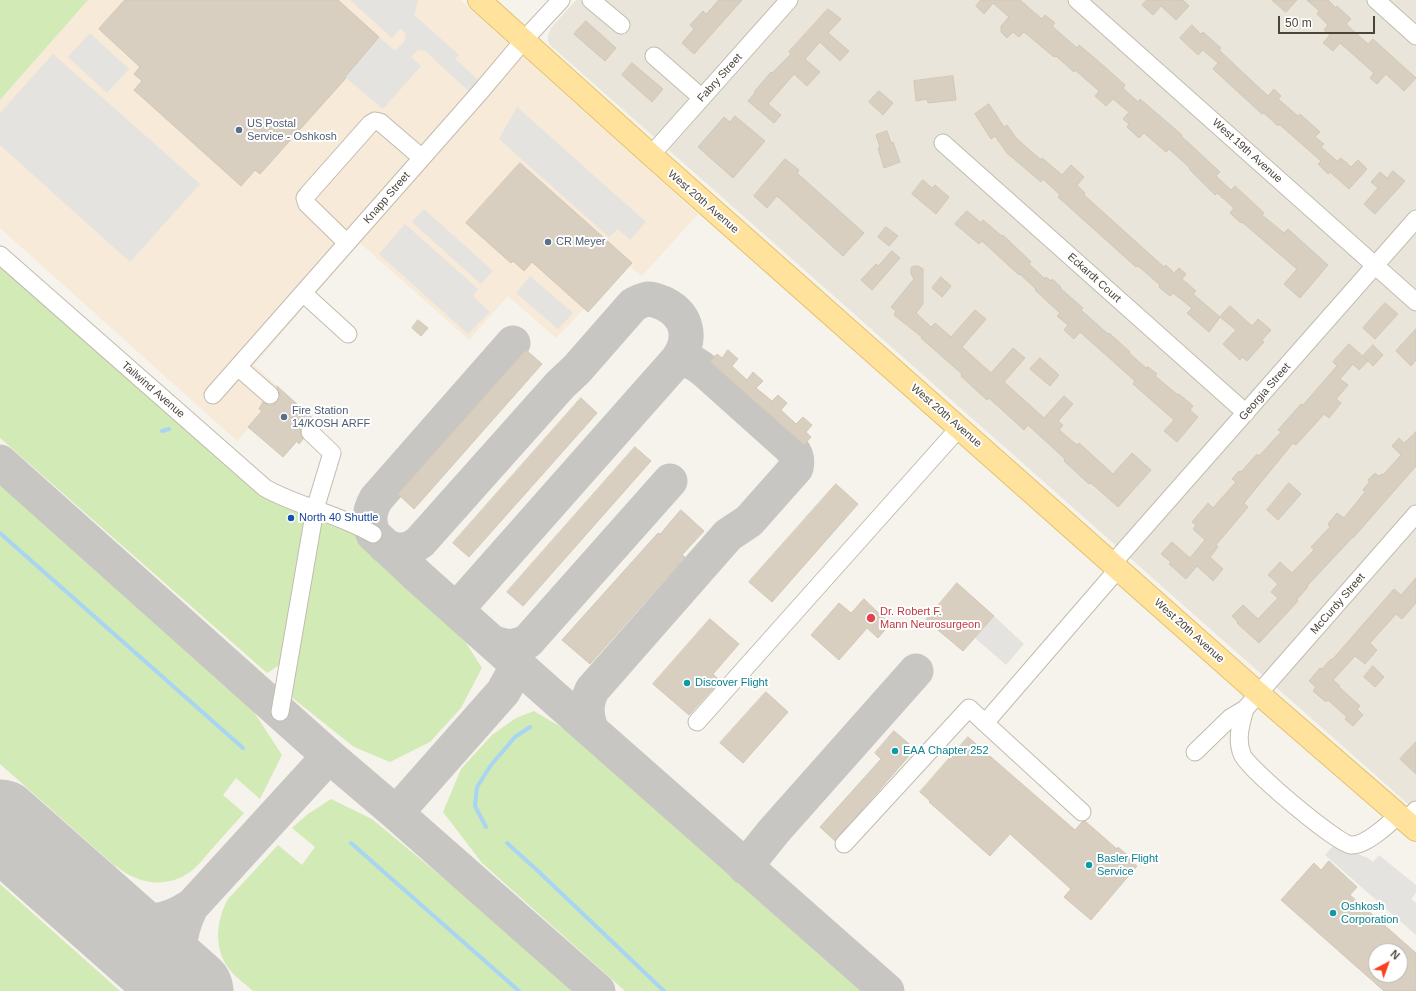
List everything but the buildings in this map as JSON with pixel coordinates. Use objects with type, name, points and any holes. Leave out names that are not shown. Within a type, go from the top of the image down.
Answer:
[{"type":"main road","name":"West 20th Avenue","points":[[479,0],[651,156],[1116,566],[1252,701],[1409,819]]},
{"type":"street","name":"Knapp Street","points":[[213,394],[481,91],[524,40],[561,0]]},
{"type":"street","points":[[591,0],[621,25]]},
{"type":"street","name":"Fabry Street","points":[[651,156],[789,0]]},
{"type":"street","name":"West 19th Avenue","points":[[1077,0],[1416,302]]},
{"type":"street","points":[[1376,0],[1416,36]]},
{"type":"street","points":[[654,56],[702,98]]},
{"type":"street","points":[[347,243],[307,204],[305,198],[308,194],[370,124],[375,121],[380,122],[422,158]]},
{"type":"street","name":"Eckardt Court","points":[[943,144],[1246,413]]},
{"type":"street","name":"Georgia Street","points":[[986,723],[1116,566],[1246,413],[1416,219]]},
{"type":"street","name":"Tailwind Avenue","points":[[0,255],[261,485],[278,495],[358,525],[373,534]]},
{"type":"street","points":[[302,293],[348,334]]},
{"type":"street","points":[[238,367],[270,395]]},
{"type":"street","points":[[697,722],[959,428]]},
{"type":"street","points":[[280,712],[316,509],[332,453],[310,432]]},
{"type":"street","name":"McCurdy Street","points":[[1252,701],[1416,514]]},
{"type":"street","points":[[1195,752],[1230,718],[1252,701]]},
{"type":"street","points":[[1252,701],[1239,732],[1239,743],[1242,754],[1247,763],[1279,792],[1338,839],[1350,846],[1358,844],[1379,832],[1390,823],[1409,819]]},
{"type":"street","points":[[844,844],[969,708],[1082,812]]},
{"type":"shaded area","points":[[88,0],[460,0],[698,214],[642,276],[629,266],[588,312],[584,309],[556,338],[508,296],[469,340],[360,243],[254,365],[318,423],[299,444],[297,442],[283,457],[249,428],[237,441],[0,228],[0,100]]},
{"type":"shaded area","points":[[350,0],[417,0],[414,15],[459,55],[455,59],[485,86],[475,97],[425,51],[418,50],[411,57],[421,66],[383,109],[345,77],[379,37],[395,51],[404,42],[406,34],[401,28],[392,38]]},
{"type":"shaded area","points":[[576,0],[1416,0],[1416,811],[550,45],[548,36],[551,28]]},
{"type":"shaded area","points":[[90,33],[129,69],[107,93],[68,57]]},
{"type":"shaded area","points":[[53,54],[200,184],[130,262],[0,145],[0,113]]},
{"type":"shaded area","points":[[517,107],[646,222],[630,240],[618,229],[609,237],[499,139]]},
{"type":"shaded area","points":[[424,209],[493,271],[481,284],[412,222]]},
{"type":"shaded area","points":[[405,224],[478,289],[473,296],[490,312],[468,334],[379,254]]},
{"type":"shaded area","points":[[530,276],[573,313],[558,329],[516,293]]},
{"type":"shaded area","points":[[994,616],[1024,644],[1006,665],[975,638]]},
{"type":"shaded area","points":[[1334,845],[1368,858],[1373,862],[1379,855],[1416,885],[1416,893],[1411,899],[1416,903],[1416,935],[1325,855]]},
{"type":"green space","points":[[0,0],[88,0],[0,100]]},
{"type":"green space","points":[[0,262],[306,516],[281,664],[267,673],[0,438]]},
{"type":"green space","points":[[0,483],[250,706],[282,755],[260,799],[236,778],[223,795],[244,813],[199,864],[190,872],[181,877],[171,881],[152,882],[133,877],[124,872],[115,866],[0,764]]},
{"type":"green space","points":[[324,523],[354,534],[366,543],[456,627],[482,668],[461,708],[430,742],[390,762],[354,747],[290,696],[320,524]]},
{"type":"green space","points":[[534,711],[574,735],[620,767],[872,991],[625,991],[482,863],[443,812],[461,769],[492,735],[516,718]]},
{"type":"green space","points":[[331,799],[372,819],[454,887],[456,885],[575,991],[253,991],[232,973],[221,953],[218,935],[224,907],[228,899],[278,845],[302,865],[315,847],[292,828],[308,814]]},
{"type":"green space","points":[[0,884],[120,991],[0,991]]},
{"type":"waterway","points":[[162,431],[169,429]]},
{"type":"waterway","points":[[0,533],[243,748]]},
{"type":"waterway","points":[[486,827],[475,806],[477,787],[491,765],[515,737],[530,727]]},
{"type":"waterway","points":[[351,843],[519,991]]},
{"type":"waterway","points":[[507,843],[664,991]]},
{"type":"taxiway","points":[[385,546],[403,550],[411,548],[420,542],[633,305],[650,299],[665,304],[673,309],[683,321],[686,336],[685,344],[678,359],[456,610]]},
{"type":"taxiway","points":[[513,343],[376,499],[370,516],[370,525],[373,534],[549,693],[887,991]]},
{"type":"taxiway","points":[[592,731],[588,720],[587,710],[588,701],[592,690],[728,535],[749,521],[796,468],[796,457],[790,447],[698,365],[678,359]]},
{"type":"taxiway","points":[[0,462],[329,756],[598,991]]},
{"type":"taxiway","points":[[492,642],[501,645],[514,646],[528,641],[670,481]]},
{"type":"taxiway","points":[[396,813],[503,692],[518,665]]},
{"type":"taxiway","points":[[745,867],[774,831],[916,671]]},
{"type":"taxiway","points":[[148,954],[329,756]]},
{"type":"taxiway","points":[[88,901],[116,917],[125,920],[144,922],[171,917],[188,908]]},
{"type":"taxiway","points":[[190,909],[182,931],[180,951],[185,970],[195,991]]},
{"type":"runway","points":[[0,823],[190,991]]},
{"type":"place","name":"US Postal Service - Oshkosh","points":[[239,130]]},
{"type":"place","name":"CR Meyer","points":[[548,242]]},
{"type":"place","name":"Fire Station 14/KOSH ARFF","points":[[284,417]]},
{"type":"place","name":"North 40 Shuttle","points":[[291,518]]},
{"type":"place","name":"Dr. Robert F. Mann Neurosurgeon","points":[[871,618]]},
{"type":"place","name":"Discover Flight","points":[[687,683]]},
{"type":"place","name":"EAA Chapter 252","points":[[895,751]]},
{"type":"place","name":"Basler Flight Service","points":[[1089,865]]},
{"type":"place","name":"Oshkosh Corporation","points":[[1333,913]]}]
